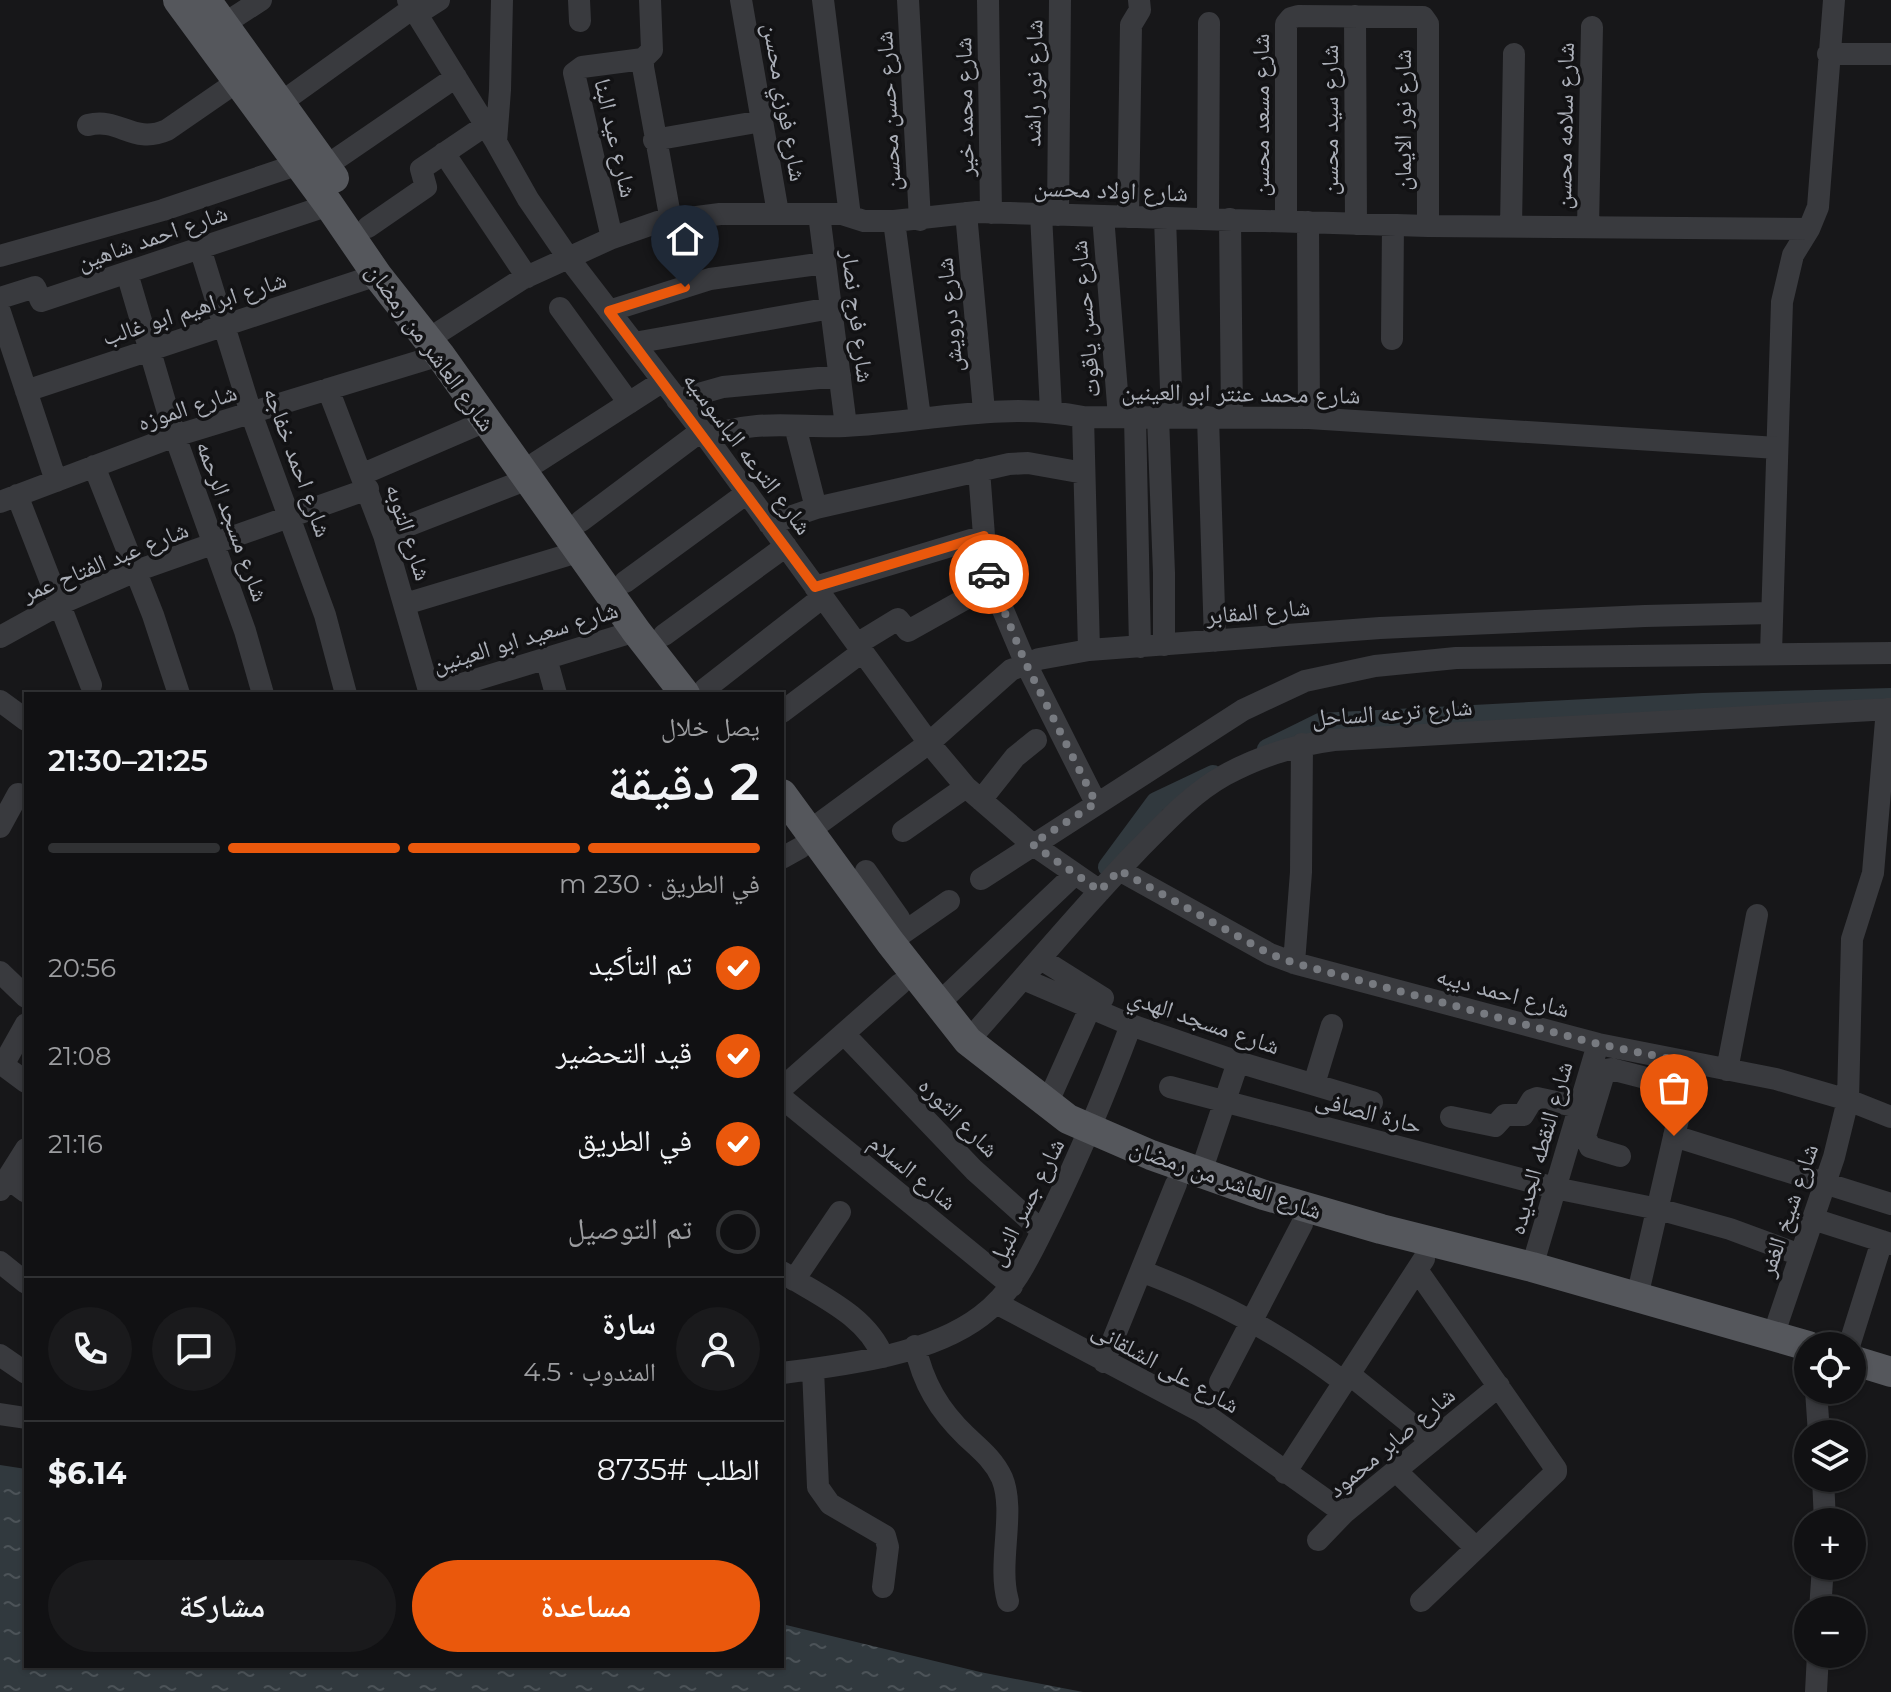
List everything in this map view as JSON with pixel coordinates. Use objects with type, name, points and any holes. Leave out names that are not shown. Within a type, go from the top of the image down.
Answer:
[{"type":"main road","name":"شارع العاشر من رمضان","points":[[178,0],[238,68],[312,165],[368,227],[486,421],[533,470]]},
{"type":"main road","name":"شارع العاشر من رمضان","points":[[215,12],[238,68],[282,102],[329,205],[377,275],[441,343],[650,633],[700,692]]},
{"type":"main road","name":"شارع العاشر من رمضان","points":[[581,536],[625,582],[650,633]]},
{"type":"main road","name":"شارع العاشر من رمضان","points":[[784,802],[793,840],[928,1022],[958,1053],[1034,1119],[1302,1224],[1421,1264],[1794,1363]]},
{"type":"main road","name":"شارع العاشر من رمضان","points":[[793,840],[865,884],[937,1005],[968,1041],[1087,1139]]},
{"type":"main road","name":"شارع العاشر من رمضان","points":[[1188,1178],[1264,1195],[1381,1229],[1532,1267],[1794,1342]]},
{"type":"main road","points":[[1866,1364],[1891,1372]]},
{"type":"main road","points":[[1866,1383],[1891,1390]]},
{"type":"street","points":[[215,12],[261,0]]},
{"type":"street","points":[[282,102],[413,7],[439,0]]},
{"type":"street","points":[[368,227],[426,187],[421,169],[444,153],[491,134],[501,77],[502,0]]},
{"type":"street","points":[[650,0],[652,50],[643,59],[654,140],[671,221]]},
{"type":"street","name":"شارع فوزي محسن","points":[[741,0],[778,213]]},
{"type":"street","points":[[823,0],[850,216]]},
{"type":"street","name":"شارع حسن محسن","points":[[908,0],[920,220]]},
{"type":"street","name":"شارع محمد خير","points":[[988,0],[991,213]]},
{"type":"street","name":"شارع نور راشد","points":[[1051,411],[1049,215],[1060,0]]},
{"type":"street","points":[[1771,653],[1782,302],[1793,255],[1818,207],[1834,0]]},
{"type":"street","name":"شارع الترعه الباسوسيه","points":[[413,7],[528,199],[567,256],[704,434],[929,743],[973,793],[1032,844],[1100,891]]},
{"type":"street","points":[[1128,217],[1131,25],[1136,9]]},
{"type":"street","name":"شارع مسعد محسن","points":[[1286,221],[1285,31],[1291,18],[1298,16],[1355,16]]},
{"type":"street","name":"شارع نور الايمان","points":[[1355,16],[1423,17],[1428,24],[1428,226]]},
{"type":"street","name":"شارع سيد محسن","points":[[1355,16],[1356,224]]},
{"type":"street","points":[[1209,23],[1232,417]]},
{"type":"street","name":"شارع سلامه محسن","points":[[1588,227],[1592,27]]},
{"type":"street","points":[[1511,226],[1514,54]]},
{"type":"street","points":[[1828,54],[1891,54]]},
{"type":"street","name":"شارع عيد البنا","points":[[612,238],[574,73],[582,67],[643,59]]},
{"type":"street","points":[[88,125],[107,123],[140,136],[167,130],[238,68]]},
{"type":"street","points":[[0,256],[312,165],[456,77]]},
{"type":"street","points":[[654,140],[762,121]]},
{"type":"street","points":[[444,153],[527,277]]},
{"type":"street","name":"شارع احمد شاهين","points":[[0,298],[35,287],[41,301],[329,205]]},
{"type":"street","name":"شارع اولاد محسن","points":[[441,343],[527,277],[567,256],[645,225],[720,214],[819,214],[850,216],[864,221],[920,220],[966,213],[991,213],[1428,226],[1809,229]]},
{"type":"street","name":"شارع درويش","points":[[966,213],[984,411]]},
{"type":"street","name":"شارع فرج نصار","points":[[819,214],[846,426]]},
{"type":"street","name":"شارع حسن ياقوت","points":[[1103,216],[1127,417],[1140,647]]},
{"type":"street","points":[[1164,645],[1165,218]]},
{"type":"street","points":[[894,221],[920,418]]},
{"type":"street","points":[[1308,222],[1309,418]]},
{"type":"street","points":[[1392,339],[1393,225]]},
{"type":"street","name":"شارع احمد خفاجه","points":[[200,248],[251,413],[325,615],[345,692]]},
{"type":"street","points":[[609,311],[710,279],[825,263]]},
{"type":"street","name":"شارع مسجد الرحمه","points":[[127,273],[175,436],[245,631],[262,692]]},
{"type":"street","name":"شارع ابراهيم ابو غالب","points":[[26,391],[377,275]]},
{"type":"street","points":[[560,308],[629,403]]},
{"type":"street","points":[[634,343],[831,308]]},
{"type":"street","points":[[0,312],[7,357],[26,391],[56,481]]},
{"type":"street","name":"شارع الموزه","points":[[8,499],[175,436],[328,389],[441,343]]},
{"type":"street","points":[[677,400],[723,387],[840,376]]},
{"type":"street","points":[[384,535],[533,470],[663,381]]},
{"type":"street","name":"شارع التوبه","points":[[328,389],[384,535],[428,692]]},
{"type":"street","name":"شارع محمد عنتر ابو العينين","points":[[581,536],[704,434],[750,425],[846,426],[984,411],[1051,411],[1083,417],[1309,418],[1777,448]]},
{"type":"street","points":[[1083,417],[1089,650]]},
{"type":"street","points":[[1208,417],[1215,641]]},
{"type":"street","name":"شارع عبد الفتاح عمر","points":[[0,637],[60,604],[136,571],[289,517],[486,421]]},
{"type":"street","points":[[795,426],[816,508]]},
{"type":"street","points":[[769,524],[816,508],[979,470],[1028,463],[1084,473]]},
{"type":"street","points":[[94,466],[136,571],[178,692]]},
{"type":"street","points":[[979,470],[986,562],[992,584],[1025,662],[1096,803]]},
{"type":"street","points":[[625,582],[747,493]]},
{"type":"street","points":[[8,499],[60,604],[91,685]]},
{"type":"street","points":[[405,604],[581,536]]},
{"type":"street","points":[[700,692],[819,592],[984,536]]},
{"type":"street","name":"شارع سعيد ابو العينين","points":[[436,692],[546,658],[650,633],[786,546]]},
{"type":"street","points":[[784,710],[898,619],[908,631],[992,584]]},
{"type":"street","name":"شارع المقابر","points":[[793,840],[929,743],[1011,670],[1025,662],[1089,650],[1396,627],[1771,613]]},
{"type":"street","name":"شارع ترعه الساحل","points":[[981,879],[1243,710],[1305,681],[1417,660],[1456,658],[1891,653]]},
{"type":"street","points":[[546,658],[555,692]]},
{"type":"street","points":[[0,701],[24,719]]},
{"type":"street","name":"شارع ترعه الساحل","points":[[968,1041],[1100,891],[1176,811],[1198,792],[1249,763],[1302,744],[1350,739],[1889,709]]},
{"type":"street","name":"شارع شيخ الغفر","points":[[1773,1336],[1842,1131],[1848,1100],[1852,939],[1873,873],[1889,709]]},
{"type":"street","points":[[903,831],[973,793],[1036,740]]},
{"type":"street","points":[[1294,963],[1301,872],[1302,744]]},
{"type":"street","points":[[0,827],[15,791]]},
{"type":"street","name":"شارع احمد ديبه","points":[[1119,870],[1270,954],[1294,963],[1598,1044],[1635,1067],[1691,1063],[1776,1079],[1848,1100],[1891,1117]]},
{"type":"street","points":[[937,1005],[1075,874]]},
{"type":"street","points":[[896,932],[949,901]]},
{"type":"street","points":[[1727,1070],[1757,915]]},
{"type":"street","points":[[1041,959],[1096,1003],[1047,1104]]},
{"type":"street","points":[[0,972],[24,995]]},
{"type":"street","name":"شارع مسجد الهدي","points":[[1023,979],[1096,1003],[1131,1025],[1238,1062],[1372,1102]]},
{"type":"street","points":[[784,1086],[900,984]]},
{"type":"street","name":"شارع جسر النيل","points":[[793,1369],[883,1357],[959,1329],[996,1303],[1012,1286],[1034,1250],[1087,1139],[1131,1025]]},
{"type":"street","points":[[1314,1084],[1332,1025]]},
{"type":"street","points":[[24,1027],[2,1064],[24,1080]]},
{"type":"street","name":"شارع الثوره","points":[[845,1035],[974,1170],[1042,1231]]},
{"type":"street","name":"شارع النقطه الجديده","points":[[1532,1267],[1555,1188],[1586,1100],[1598,1044]]},
{"type":"street","points":[[1104,1362],[1141,1271],[1225,1100],[1238,1062]]},
{"type":"street","points":[[1637,1297],[1691,1063]]},
{"type":"street","points":[[1620,1156],[1590,1147],[1585,1140],[1586,1100],[1605,1070],[1635,1067]]},
{"type":"street","name":"حارة الصافى","points":[[1170,1087],[1555,1188],[1658,1209],[1730,1229],[1800,1255]]},
{"type":"street","points":[[1451,1117],[1495,1126],[1505,1115],[1525,1114],[1532,1100],[1537,1098],[1586,1100]]},
{"type":"street","name":"شارع السلام","points":[[784,1100],[1012,1286]]},
{"type":"street","points":[[1674,1136],[1891,1204]]},
{"type":"street","points":[[9,1169],[24,1189]]},
{"type":"street","points":[[840,1212],[788,1276],[858,1320],[872,1336],[883,1357]]},
{"type":"street","points":[[1813,1219],[1886,1242],[1854,1332]]},
{"type":"street","points":[[1220,1382],[1302,1224]]},
{"type":"street","points":[[0,1262],[24,1281]]},
{"type":"street","points":[[1285,1473],[1421,1264],[1556,1469],[1421,1601]]},
{"type":"street","points":[[1141,1271],[1197,1292],[1252,1320],[1347,1378],[1432,1441]]},
{"type":"street","name":"شارع على الشلقانى","points":[[996,1303],[1202,1412],[1344,1513]]},
{"type":"street","points":[[915,1346],[936,1402],[991,1459],[1004,1484],[1003,1575],[1008,1601]]},
{"type":"street","points":[[0,1355],[24,1372]]},
{"type":"street","points":[[793,1369],[818,1487],[830,1504],[885,1536],[888,1547],[883,1587]]},
{"type":"street","name":"شارع صابر محمود","points":[[1318,1540],[1344,1513],[1499,1386]]},
{"type":"street","points":[[0,1414],[24,1418]]},
{"type":"street","points":[[1396,1471],[1476,1548]]},
{"type":"street","points":[[1816,1692],[1817,1668]]},
{"type":"water","points":[[0,1465],[24,1469],[24,1668],[784,1668],[784,1624],[980,1672],[1083,1692],[0,1692]]},
{"type":"waterway","points":[[1267,749],[1320,723],[1703,703],[1891,698]]},
{"type":"waterway","points":[[1108,867],[1156,802],[1213,775]]},
{"type":"way so far","points":[[989,574],[1025,662],[1096,803],[1032,844],[1100,891],[1119,870],[1270,954],[1294,963],[1598,1044],[1691,1063],[1674,1136]]},
{"type":"route","points":[[685,287],[609,311],[707,438],[815,587],[984,536],[989,574]]}]
